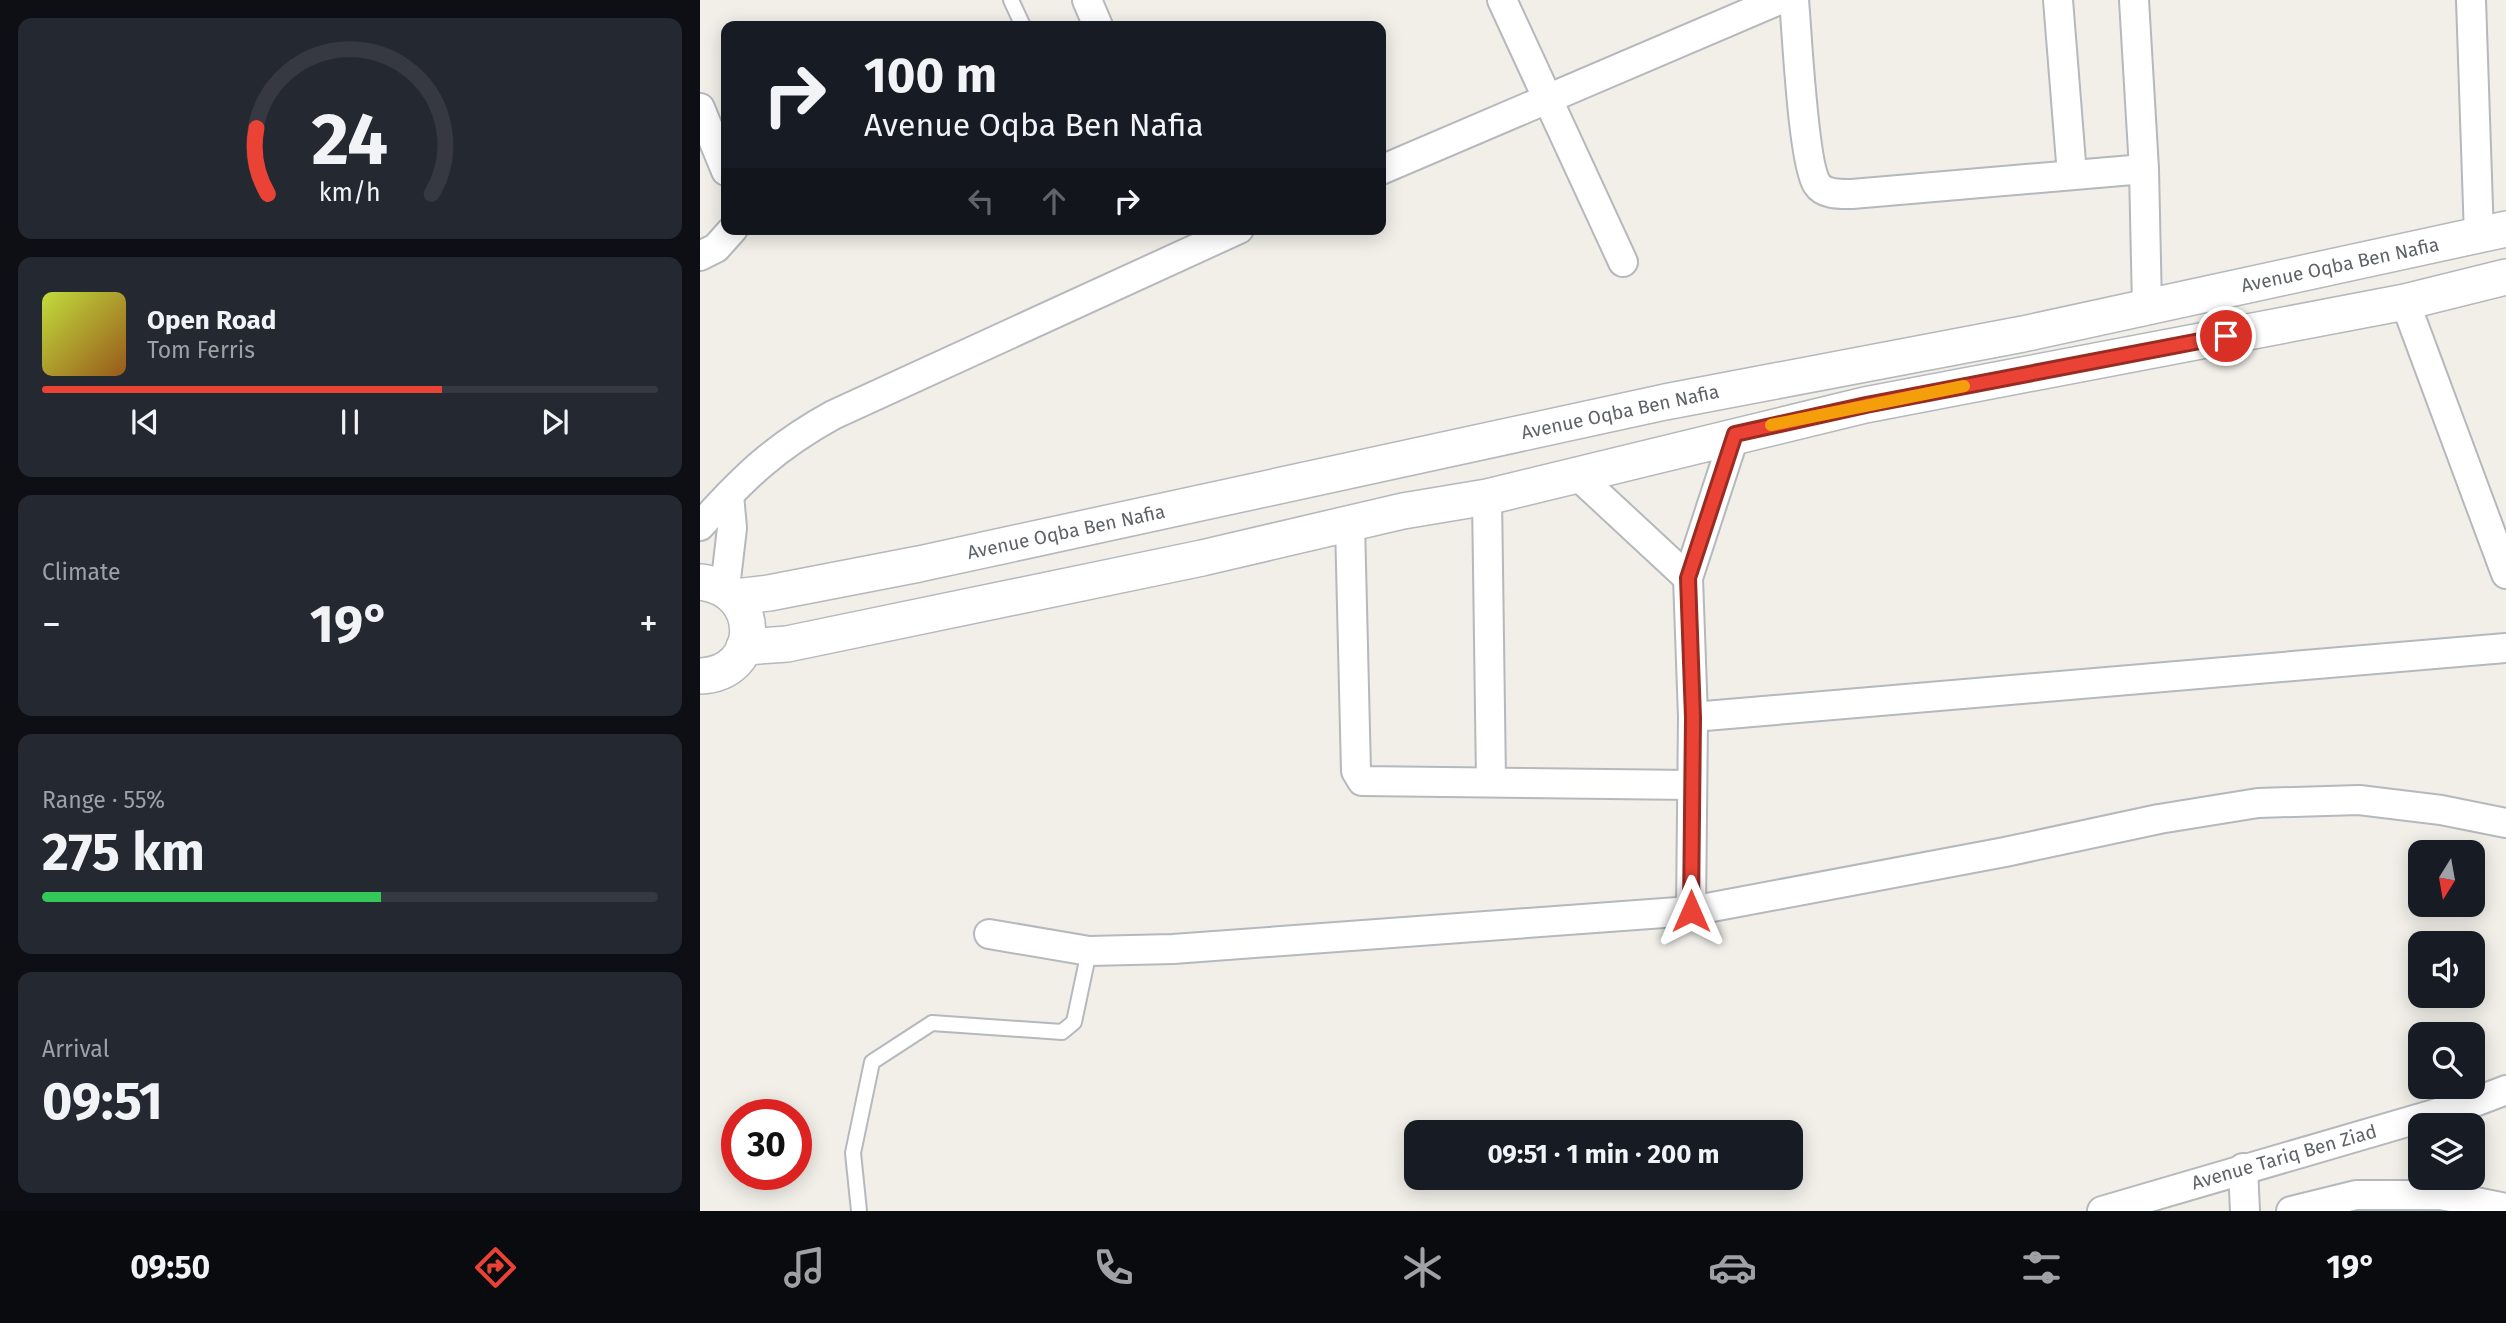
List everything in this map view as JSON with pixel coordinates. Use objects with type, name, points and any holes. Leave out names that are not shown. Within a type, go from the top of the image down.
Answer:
[{"type":"street","points":[[1087,0],[1096,21]]},
{"type":"street","points":[[1502,0],[1623,262]]},
{"type":"street","points":[[1386,168],[1779,0]]},
{"type":"street","points":[[1794,0],[1809,150],[1817,184],[1825,191],[1852,194],[2144,169]]},
{"type":"street","points":[[2058,0],[2072,175]]},
{"type":"street","points":[[2134,0],[2144,169],[2147,306]]},
{"type":"street","points":[[2471,0],[2493,232]]},
{"type":"street","points":[[700,108],[721,159]]},
{"type":"street","name":"Avenue Oqba Ben Nafia","points":[[720,589],[769,593],[919,564],[1665,402],[1855,363],[2023,334],[2493,232]]},
{"type":"street","points":[[700,256],[716,248],[728,235]]},
{"type":"street","points":[[700,526],[768,456],[795,436],[1191,239],[1210,235]]},
{"type":"street","points":[[744,647],[787,644],[1487,496],[1735,434],[1878,402],[2405,302],[2506,277]]},
{"type":"street","points":[[2405,302],[2506,574]]},
{"type":"street","points":[[1691,911],[1693,718],[1688,578],[1735,434]]},
{"type":"street","points":[[1576,474],[1688,578]]},
{"type":"street","points":[[701,678],[728,668],[744,647],[747,620],[720,589],[732,528],[729,495]]},
{"type":"street","points":[[1487,496],[1491,781]]},
{"type":"street","points":[[1350,524],[1356,771],[1362,782],[1491,781],[1692,785]]},
{"type":"street","points":[[1693,718],[2506,648]]},
{"type":"street","points":[[989,934],[1089,951],[1264,945],[1414,930],[1691,911],[1992,854],[2159,818],[2258,803],[2359,800],[2441,810],[2506,823]]},
{"type":"street","name":"Avenue Tariq Ben Ziad","points":[[2102,1211],[2472,1103],[2506,1090]]},
{"type":"street","points":[[2243,1168],[2245,1211]]},
{"type":"street","points":[[2291,1211],[2356,1195],[2441,1195],[2506,1209]]},
{"type":"lane","points":[[1011,0],[1021,21]]},
{"type":"lane","points":[[859,1211],[853,1153],[872,1062],[932,1023],[1062,1031],[1074,1022],[1089,951]]},
{"type":"slow traffic","points":[[1771,425],[1964,386]]},
{"type":"route","points":[[1691,911],[1693,718],[1688,578],[1735,434],[1866,405],[2226,336]]}]
